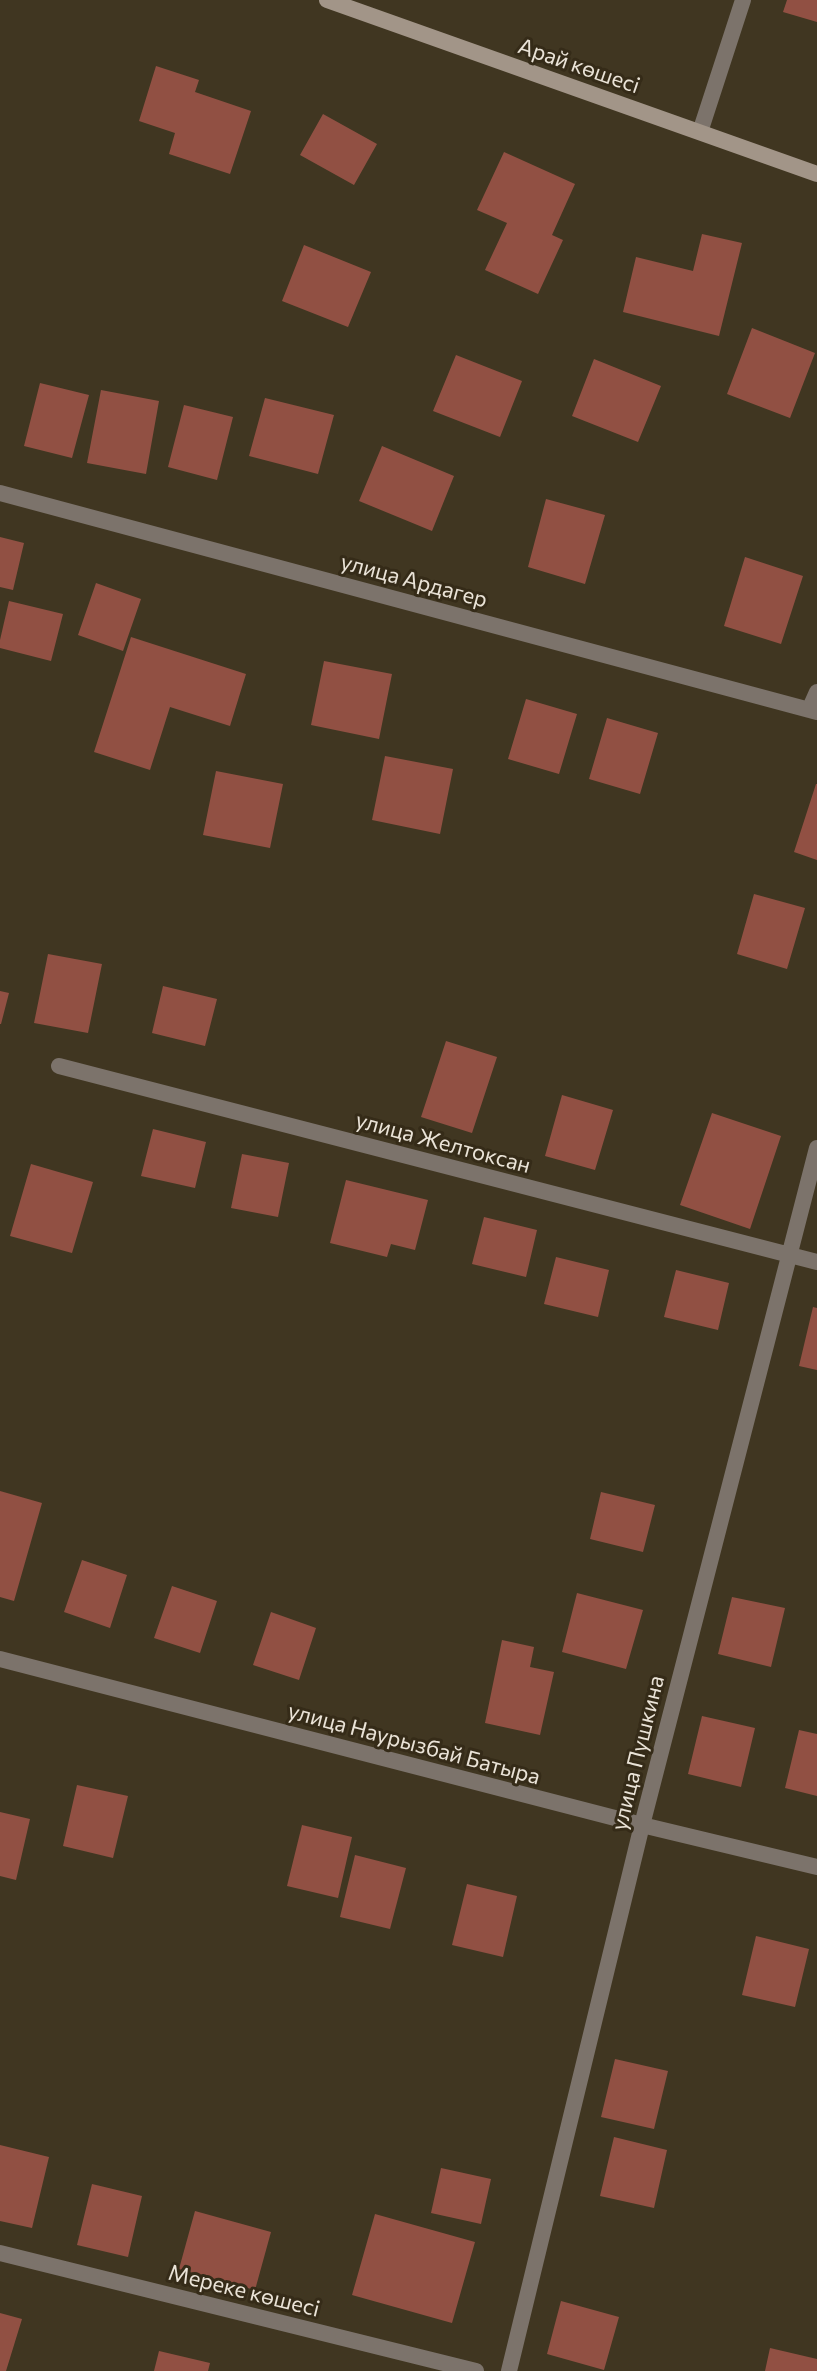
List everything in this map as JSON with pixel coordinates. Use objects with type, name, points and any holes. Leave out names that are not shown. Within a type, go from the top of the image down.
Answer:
[{"type":"main road","name":"Арай көшесі","points":[[327,0],[817,174]]},
{"type":"street","points":[[700,132],[743,0]]},
{"type":"street","name":"улица Ардагер","points":[[0,493],[813,711]]},
{"type":"street","points":[[813,711],[817,692]]},
{"type":"street","name":"улица Желтоксан","points":[[59,1066],[817,1262]]},
{"type":"street","name":"улица Пушкина","points":[[509,2371],[642,1825],[817,1148]]},
{"type":"street","name":"улица Наурызбай Батыра","points":[[0,1659],[642,1825],[817,1867]]},
{"type":"street","name":"Мереке көшесі","points":[[0,2253],[476,2371]]},
{"type":"building","points":[[787,0],[817,0],[817,22],[783,12]]},
{"type":"building","points":[[156,66],[199,80],[195,92],[251,111],[230,174],[169,154],[175,133],[139,121]]},
{"type":"building","points":[[323,114],[377,144],[354,185],[300,155]]},
{"type":"building","points":[[504,152],[575,184],[552,235],[563,240],[538,294],[485,270],[507,223],[477,210]]},
{"type":"building","points":[[702,234],[742,243],[719,336],[623,312],[636,257],[693,271]]},
{"type":"building","points":[[304,245],[371,272],[348,327],[282,301]]},
{"type":"building","points":[[752,328],[815,353],[790,418],[727,394]]},
{"type":"building","points":[[456,355],[522,381],[500,437],[433,411]]},
{"type":"building","points":[[594,359],[661,386],[638,442],[572,416]]},
{"type":"building","points":[[40,383],[89,395],[72,458],[24,446]]},
{"type":"building","points":[[101,390],[159,401],[146,474],[87,463]]},
{"type":"building","points":[[265,398],[334,415],[318,474],[249,456]]},
{"type":"building","points":[[184,405],[233,417],[217,480],[168,467]]},
{"type":"building","points":[[382,446],[454,476],[432,531],[359,501]]},
{"type":"building","points":[[546,499],[605,515],[585,584],[528,567]]},
{"type":"building","points":[[0,537],[24,543],[13,590],[0,587]]},
{"type":"building","points":[[745,557],[803,576],[781,644],[724,626]]},
{"type":"building","points":[[96,583],[141,599],[123,651],[78,635]]},
{"type":"building","points":[[9,601],[63,614],[51,661],[0,648]]},
{"type":"building","points":[[131,637],[246,674],[230,726],[170,707],[150,770],[94,752]]},
{"type":"building","points":[[324,661],[392,674],[379,739],[311,725]]},
{"type":"building","points":[[526,699],[577,714],[559,774],[508,759]]},
{"type":"building","points":[[607,718],[658,733],[640,794],[589,779]]},
{"type":"building","points":[[385,756],[453,769],[440,834],[372,820]]},
{"type":"building","points":[[216,771],[283,784],[270,848],[203,835]]},
{"type":"building","points":[[817,784],[817,860],[794,852]]},
{"type":"building","points":[[754,894],[805,908],[787,969],[737,954]]},
{"type":"building","points":[[48,954],[102,964],[88,1033],[34,1023]]},
{"type":"building","points":[[163,986],[217,999],[205,1046],[152,1033]]},
{"type":"building","points":[[0,991],[9,993],[1,1024],[0,1024]]},
{"type":"building","points":[[446,1041],[497,1057],[472,1133],[421,1117]]},
{"type":"building","points":[[562,1095],[613,1110],[595,1170],[545,1156]]},
{"type":"building","points":[[712,1113],[781,1136],[750,1229],[680,1205]]},
{"type":"building","points":[[153,1129],[206,1142],[195,1188],[141,1176]]},
{"type":"building","points":[[242,1154],[289,1163],[278,1217],[231,1208]]},
{"type":"building","points":[[31,1164],[93,1182],[72,1253],[10,1236]]},
{"type":"building","points":[[346,1180],[428,1200],[415,1250],[391,1244],[387,1257],[330,1243]]},
{"type":"building","points":[[484,1217],[537,1230],[526,1277],[472,1264]]},
{"type":"building","points":[[556,1257],[609,1270],[598,1317],[544,1304]]},
{"type":"building","points":[[676,1270],[729,1283],[718,1330],[664,1317]]},
{"type":"building","points":[[813,1307],[817,1308],[817,1370],[799,1366]]},
{"type":"building","points":[[0,1491],[42,1503],[14,1601],[0,1597]]},
{"type":"building","points":[[601,1492],[655,1505],[643,1552],[590,1539]]},
{"type":"building","points":[[82,1560],[127,1575],[110,1628],[64,1612]]},
{"type":"building","points":[[172,1586],[217,1601],[200,1653],[154,1638]]},
{"type":"building","points":[[577,1593],[643,1610],[626,1669],[562,1652]]},
{"type":"building","points":[[732,1597],[785,1608],[771,1667],[718,1654]]},
{"type":"building","points":[[271,1612],[316,1628],[299,1680],[253,1665]]},
{"type":"building","points":[[502,1640],[534,1647],[530,1667],[554,1672],[540,1735],[485,1723]]},
{"type":"building","points":[[702,1716],[755,1728],[741,1787],[688,1774]]},
{"type":"building","points":[[799,1730],[817,1734],[817,1796],[785,1788]]},
{"type":"building","points":[[77,1785],[128,1796],[113,1858],[63,1846]]},
{"type":"building","points":[[0,1812],[30,1819],[16,1880],[0,1876]]},
{"type":"building","points":[[302,1825],[352,1837],[338,1898],[287,1886]]},
{"type":"building","points":[[355,1855],[406,1868],[390,1929],[340,1917]]},
{"type":"building","points":[[467,1884],[517,1896],[503,1957],[452,1945]]},
{"type":"building","points":[[756,1936],[809,1949],[795,2007],[742,1995]]},
{"type":"building","points":[[615,2059],[668,2071],[654,2129],[601,2117]]},
{"type":"building","points":[[614,2137],[667,2150],[654,2208],[600,2196]]},
{"type":"building","points":[[0,2145],[49,2157],[32,2228],[0,2221]]},
{"type":"building","points":[[441,2168],[491,2179],[481,2224],[431,2213]]},
{"type":"building","points":[[92,2184],[142,2196],[128,2257],[77,2245]]},
{"type":"building","points":[[195,2211],[271,2232],[255,2290],[179,2269]]},
{"type":"building","points":[[375,2214],[475,2242],[452,2323],[352,2295]]},
{"type":"building","points":[[561,2301],[619,2317],[604,2370],[547,2354]]},
{"type":"building","points":[[0,2313],[22,2319],[6,2371],[0,2371]]},
{"type":"building","points":[[770,2348],[817,2359],[817,2371],[765,2371]]},
{"type":"building","points":[[159,2351],[210,2363],[208,2371],[154,2371]]}]
